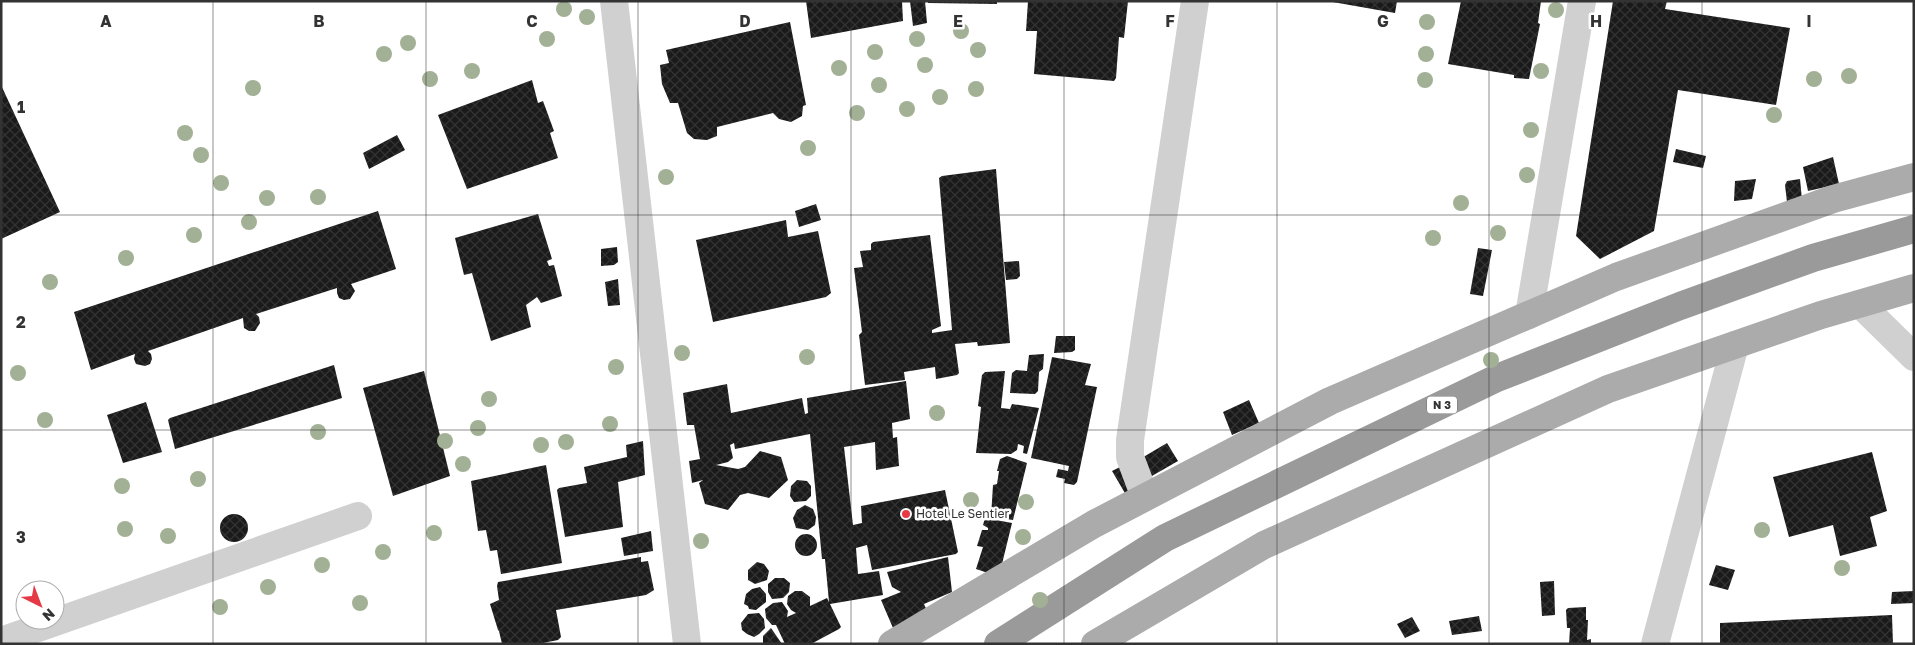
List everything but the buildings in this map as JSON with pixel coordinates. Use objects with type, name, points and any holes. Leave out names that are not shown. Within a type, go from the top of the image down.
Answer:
[{"type":"highway","name":"N 3","points":[[998,644],[1165,538],[1497,378],[1680,306],[1813,258],[1914,229]]},
{"type":"main road","points":[[892,644],[1094,524],[1330,401],[1616,277],[1833,199],[1914,177]]},
{"type":"main road","points":[[1095,644],[1264,545],[1608,389],[1821,315],[1860,304],[1910,294]]},
{"type":"street","points":[[614,1],[687,644]]},
{"type":"street","points":[[1145,497],[1130,457],[1130,440],[1195,1]]},
{"type":"street","points":[[1529,315],[1582,1]]},
{"type":"street","points":[[1860,304],[1914,358]]},
{"type":"street","points":[[1655,644],[1735,345]]},
{"type":"street","points":[[1,641],[358,516]]},
{"type":"place","name":"Hotel Le Sentier","points":[[906,514]]}]
